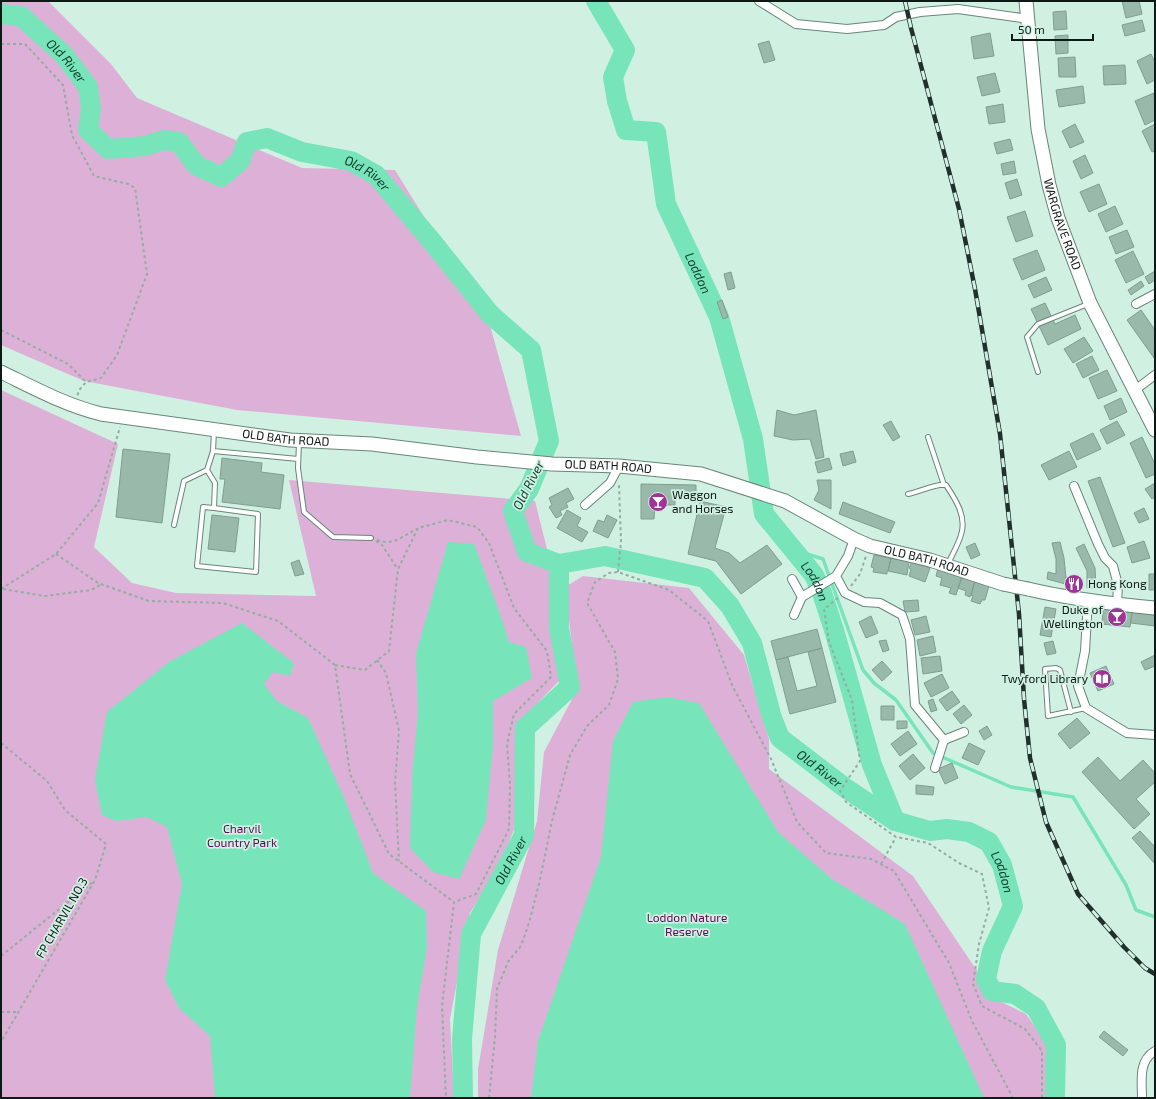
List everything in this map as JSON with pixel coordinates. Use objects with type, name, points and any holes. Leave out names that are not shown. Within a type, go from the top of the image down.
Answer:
[{"type":"main road","name":"WARGRAVE ROAD","points":[[1026,1],[1029,20],[1038,129],[1049,185],[1058,218],[1090,303],[1155,430]]},
{"type":"main road","name":"OLD BATH ROAD","points":[[1,372],[41,392],[79,408],[101,414],[299,440],[372,444],[477,457],[552,464],[619,466],[701,474],[784,501],[854,539],[870,546],[930,560],[1003,584],[1028,590],[1051,595],[1155,608]]},
{"type":"street","points":[[759,1],[796,24],[847,28],[884,25],[896,18],[920,12],[958,9],[1029,20]]},
{"type":"street","points":[[1136,304],[1155,294]]},
{"type":"street","points":[[1135,390],[1155,375]]},
{"type":"street","points":[[585,505],[610,483],[619,466]]},
{"type":"street","points":[[1074,486],[1098,544],[1105,558],[1113,566],[1118,585],[1117,604]]},
{"type":"street","points":[[794,615],[806,595],[834,577],[848,556],[854,539]]},
{"type":"street","points":[[834,577],[845,593],[864,602],[880,603],[902,615],[910,639],[915,705],[944,740]]},
{"type":"street","points":[[792,579],[806,595]]},
{"type":"street","points":[[1088,600],[1084,651],[1078,686],[1086,708],[1128,733],[1155,734]]},
{"type":"street","points":[[944,740],[964,732]]},
{"type":"street","points":[[935,768],[944,740]]},
{"type":"street","points":[[1142,1098],[1142,1068],[1148,1055],[1155,1051]]},
{"type":"lane","points":[[1038,372],[1027,337],[1038,324],[1090,303]]},
{"type":"lane","points":[[174,525],[184,481],[207,470],[214,451],[214,429]]},
{"type":"lane","points":[[928,437],[944,485],[946,485],[953,496],[962,515],[962,534],[947,566]]},
{"type":"lane","points":[[299,440],[298,468],[304,512],[333,537],[371,538]]},
{"type":"lane","points":[[214,451],[298,460]]},
{"type":"lane","points":[[207,470],[215,483],[214,508]]},
{"type":"lane","points":[[908,494],[919,492],[941,484],[944,485]]},
{"type":"lane","points":[[203,508],[214,508],[258,514],[256,572],[196,566],[203,508]]},
{"type":"lane","points":[[1071,712],[1060,670],[1056,668],[1045,669],[1048,716],[1071,712],[1086,708]]},
{"type":"path","points":[[1,44],[25,44],[63,85],[72,135],[94,176],[128,184],[135,188],[146,274],[117,355],[101,378],[86,382],[80,389],[76,399],[79,408]]},
{"type":"path","points":[[1,330],[68,364],[86,382]]},
{"type":"path","points":[[1,589],[56,554],[98,503],[122,417]]},
{"type":"path","points":[[618,572],[621,542],[619,466]]},
{"type":"path","points":[[371,538],[384,542],[394,542],[418,528],[448,520],[477,527],[489,543],[514,608],[547,650],[552,677],[514,714],[507,744],[510,784],[509,828],[476,894],[454,902]]},
{"type":"path","points":[[56,554],[102,584],[149,601],[222,603],[278,621],[336,665],[364,670],[389,650],[398,569],[418,528]]},
{"type":"path","points":[[371,538],[382,545],[398,569]]},
{"type":"path","points":[[848,588],[860,574],[870,546]]},
{"type":"path","points":[[488,1098],[495,1037],[497,989],[508,962],[521,946],[527,929],[540,884],[552,821],[570,755],[587,726],[609,705],[618,679],[615,652],[587,603],[595,582],[609,573],[618,572],[669,590],[708,621],[732,685],[771,759],[797,822],[826,853],[871,859],[894,871],[949,963],[972,1021],[1013,1098]]},
{"type":"path","points":[[1,589],[45,596],[91,590],[102,584]]},
{"type":"path","points":[[839,597],[824,609],[829,642],[852,700],[860,761],[840,791],[846,802],[896,837],[928,843],[959,863],[982,874],[989,908],[979,944],[973,984],[982,1006],[1026,1029],[1042,1050],[1042,1098]]},
{"type":"path","points":[[377,660],[386,673],[399,731],[395,782],[399,861]]},
{"type":"path","points":[[336,665],[350,774],[389,854],[454,902]]},
{"type":"path","name":"FP CHARVIL NO.3","points":[[1,743],[47,781],[65,810],[106,844],[95,880],[1,1042]]},
{"type":"path","points":[[881,864],[896,837]]},
{"type":"path","points":[[1,956],[95,880]]},
{"type":"path","points":[[446,1098],[442,1006],[454,902]]},
{"type":"path","points":[[1,1012],[18,1012]]},
{"type":"green space","points":[[1,1],[48,1],[111,64],[137,98],[302,168],[395,170],[489,322],[521,436],[237,410],[84,381],[1,345]]},
{"type":"green space","name":"Charvil Country Park","points":[[1,390],[118,444],[94,547],[132,583],[176,593],[316,596],[289,480],[535,501],[552,569],[550,625],[562,678],[518,723],[517,822],[500,865],[470,913],[450,1019],[454,1098],[1,1098]]},
{"type":"green space","name":"Loddon Nature Reserve","points":[[583,576],[689,588],[744,655],[769,739],[769,769],[913,876],[980,975],[991,997],[1026,1014],[1049,1047],[1049,1098],[478,1098],[478,1069],[498,950],[537,821],[544,752],[579,686],[565,587]]},
{"type":"shaded area","points":[[448,542],[474,544],[509,642],[526,647],[532,678],[493,701],[493,746],[486,820],[459,879],[433,872],[410,848],[412,777],[418,713],[416,654]]},
{"type":"shaded area","name":"Charvil Country Park","points":[[242,623],[294,663],[290,676],[273,672],[264,684],[277,701],[308,718],[345,800],[373,873],[426,911],[427,948],[417,1007],[410,1098],[215,1098],[210,1036],[179,1008],[165,980],[182,884],[167,827],[147,817],[116,821],[102,815],[95,780],[107,712],[169,662]]},
{"type":"shaded area","name":"Loddon Nature Reserve","points":[[667,697],[699,703],[778,832],[832,879],[905,924],[984,1098],[531,1098],[538,1041],[601,857],[613,741],[633,702]]},
{"type":"building","points":[[1122,1],[1139,1],[1142,14],[1126,18]]},
{"type":"building","points":[[1066,11],[1067,29],[1054,30],[1053,12]]},
{"type":"building","points":[[1142,20],[1145,31],[1125,36],[1122,25]]},
{"type":"building","points":[[990,33],[994,56],[974,59],[971,37]]},
{"type":"building","points":[[1068,35],[1068,53],[1056,54],[1055,36]]},
{"type":"building","points":[[769,41],[775,60],[764,63],[758,44]]},
{"type":"building","points":[[1151,54],[1155,62],[1155,80],[1147,84],[1137,61]]},
{"type":"building","points":[[1075,57],[1076,77],[1059,77],[1058,58]]},
{"type":"building","points":[[1125,65],[1126,84],[1104,85],[1103,66]]},
{"type":"building","points":[[995,73],[1000,92],[982,96],[977,77]]},
{"type":"building","points":[[1083,86],[1085,103],[1059,107],[1056,90]]},
{"type":"building","points":[[1154,93],[1155,120],[1145,125],[1135,101]]},
{"type":"building","points":[[1003,104],[1005,122],[989,124],[986,107]]},
{"type":"building","points":[[1075,124],[1084,142],[1070,148],[1062,131]]},
{"type":"building","points":[[1155,124],[1155,151],[1152,152],[1142,131]]},
{"type":"building","points":[[1010,139],[1013,150],[997,154],[994,143]]},
{"type":"building","points":[[1085,155],[1093,173],[1081,179],[1073,161]]},
{"type":"building","points":[[1014,161],[1016,173],[1003,175],[1001,164]]},
{"type":"building","points":[[1017,179],[1022,195],[1010,199],[1005,183]]},
{"type":"building","points":[[1099,184],[1107,204],[1089,212],[1080,192]]},
{"type":"building","points":[[1115,206],[1123,224],[1106,232],[1098,214]]},
{"type":"building","points":[[1025,211],[1033,236],[1016,242],[1007,217]]},
{"type":"building","points":[[1127,230],[1134,247],[1116,254],[1109,237]]},
{"type":"building","points":[[1037,250],[1045,270],[1022,280],[1013,259]]},
{"type":"building","points":[[1133,251],[1144,274],[1126,283],[1115,260]]},
{"type":"building","points":[[1155,271],[1155,280],[1149,284],[1145,277]]},
{"type":"building","points":[[731,272],[735,288],[728,290],[724,274]]},
{"type":"building","points":[[1046,277],[1052,290],[1034,298],[1028,285]]},
{"type":"building","points":[[1141,281],[1144,286],[1131,295],[1128,290]]},
{"type":"building","points":[[722,300],[728,317],[723,319],[717,302]]},
{"type":"building","points":[[1045,303],[1055,324],[1075,315],[1081,329],[1048,345],[1031,309]]},
{"type":"building","points":[[1141,310],[1155,330],[1154,358],[1127,320]]},
{"type":"building","points":[[1084,337],[1093,351],[1073,363],[1064,349]]},
{"type":"building","points":[[1092,356],[1099,370],[1083,378],[1076,364]]},
{"type":"building","points":[[1107,370],[1117,391],[1098,399],[1089,378]]},
{"type":"building","points":[[1121,398],[1127,412],[1110,420],[1104,406]]},
{"type":"building","points":[[777,410],[794,415],[816,410],[824,457],[816,459],[810,439],[793,440],[774,436]]},
{"type":"building","points":[[891,421],[900,437],[893,441],[883,425]]},
{"type":"building","points":[[1117,421],[1125,435],[1107,444],[1100,430]]},
{"type":"building","points":[[1093,433],[1101,449],[1077,460],[1070,444]]},
{"type":"building","points":[[1142,437],[1155,464],[1155,474],[1146,478],[1130,443]]},
{"type":"building","points":[[123,449],[170,454],[162,523],[116,517]]},
{"type":"building","points":[[853,451],[856,462],[843,466],[840,454]]},
{"type":"building","points":[[1069,451],[1077,467],[1049,480],[1041,465]]},
{"type":"building","points":[[222,458],[262,463],[261,472],[284,475],[280,509],[222,502],[225,479],[220,479]]},
{"type":"building","points":[[829,458],[832,469],[818,473],[815,462]]},
{"type":"building","points":[[1100,477],[1125,543],[1113,547],[1088,481]]},
{"type":"building","points":[[817,480],[831,480],[831,509],[814,500],[819,490]]},
{"type":"building","points":[[1155,483],[1155,497],[1152,499],[1145,489]]},
{"type":"building","name":"Waggon and Horses","points":[[641,484],[696,485],[696,502],[689,501],[689,497],[675,497],[675,505],[655,505],[654,519],[641,519]]},
{"type":"building","points":[[568,488],[574,499],[566,503],[568,507],[560,511],[562,515],[556,518],[549,507],[552,505],[549,498]]},
{"type":"building","points":[[700,501],[726,507],[715,548],[729,553],[740,563],[767,545],[782,564],[741,594],[716,561],[688,554]]},
{"type":"building","points":[[843,502],[895,522],[890,533],[839,514]]},
{"type":"building","points":[[1144,508],[1149,519],[1139,523],[1134,513]]},
{"type":"building","points":[[567,510],[581,518],[577,526],[588,532],[582,542],[557,528]]},
{"type":"building","points":[[212,515],[239,518],[235,552],[208,549]]},
{"type":"building","points":[[607,515],[617,520],[608,538],[593,531],[598,520],[604,522]]},
{"type":"building","points":[[1144,541],[1150,558],[1132,563],[1127,547]]},
{"type":"building","points":[[1060,542],[1064,558],[1066,578],[1082,581],[1080,588],[1047,579],[1048,572],[1056,574],[1056,559],[1052,543]]},
{"type":"building","points":[[975,543],[980,555],[971,559],[966,547]]},
{"type":"building","points":[[1084,544],[1095,568],[1096,588],[1087,588],[1087,571],[1076,548]]},
{"type":"building","points":[[874,555],[891,558],[887,574],[873,572],[874,568],[871,567]]},
{"type":"building","points":[[891,558],[909,561],[907,575],[888,571]]},
{"type":"building","points":[[299,560],[304,574],[295,576],[291,563]]},
{"type":"building","points":[[912,561],[930,568],[925,582],[909,576],[911,569],[909,568]]},
{"type":"building","points":[[938,569],[962,577],[956,595],[949,593],[951,588],[940,585],[942,578],[936,576]]},
{"type":"building","points":[[1149,574],[1155,574],[1155,590],[1149,590]]},
{"type":"building","points":[[962,577],[975,581],[970,597],[965,595],[966,591],[958,588]]},
{"type":"building","points":[[975,581],[989,586],[985,600],[982,600],[980,604],[971,601]]},
{"type":"building","points":[[918,600],[919,611],[905,612],[903,601]]},
{"type":"building","points":[[1045,607],[1056,609],[1051,637],[1040,635]]},
{"type":"building","name":"Duke of Wellington","points":[[1103,609],[1132,612],[1130,627],[1102,624]]},
{"type":"building","points":[[1132,612],[1155,615],[1155,626],[1131,623]]},
{"type":"building","points":[[871,616],[878,633],[866,638],[859,622]]},
{"type":"building","points":[[926,616],[930,632],[915,635],[911,620]]},
{"type":"building","points":[[817,629],[822,648],[776,660],[771,641]]},
{"type":"building","points":[[933,636],[936,652],[920,656],[917,640]]},
{"type":"building","points":[[886,640],[889,650],[883,652],[879,641]]},
{"type":"building","points":[[1053,641],[1056,653],[1047,655],[1044,643]]},
{"type":"building","points":[[822,648],[836,702],[790,714],[776,660],[788,657],[797,691],[817,686],[808,652]]},
{"type":"building","points":[[1155,655],[1155,666],[1145,670],[1141,662]]},
{"type":"building","points":[[940,656],[942,671],[923,674],[921,658]]},
{"type":"building","points":[[882,661],[892,672],[882,681],[872,670]]},
{"type":"building","name":"Twyford Library","points":[[1106,666],[1114,684],[1098,691],[1090,673]]},
{"type":"building","points":[[942,674],[949,688],[931,697],[924,683]]},
{"type":"building","points":[[952,691],[960,702],[947,711],[939,700]]},
{"type":"building","points":[[933,699],[937,710],[931,712],[928,701]]},
{"type":"building","points":[[964,705],[972,715],[961,724],[953,714]]},
{"type":"building","points":[[881,706],[894,706],[894,720],[881,720]]},
{"type":"building","points":[[1077,718],[1090,733],[1070,749],[1058,734]]},
{"type":"building","points":[[897,721],[907,721],[907,728],[897,729]]},
{"type":"building","points":[[987,726],[992,735],[984,740],[979,731]]},
{"type":"building","points":[[908,731],[917,744],[900,756],[891,744]]},
{"type":"building","points":[[969,743],[985,751],[978,765],[962,758]]},
{"type":"building","points":[[913,754],[925,768],[910,780],[899,766]]},
{"type":"building","points":[[1098,757],[1120,781],[1143,760],[1155,773],[1155,782],[1136,799],[1150,814],[1134,829],[1082,772]]},
{"type":"building","points":[[952,763],[958,778],[945,784],[938,769]]},
{"type":"building","points":[[916,785],[934,787],[933,795],[916,794]]},
{"type":"building","points":[[1140,831],[1155,847],[1155,864],[1132,838]]},
{"type":"building","points":[[1104,1031],[1128,1050],[1123,1056],[1099,1037]]},
{"type":"waterway","name":"Loddon","points":[[596,1],[625,50],[613,77],[617,101],[626,130],[656,132],[666,204],[719,317],[753,439],[764,514],[814,575],[822,593],[872,765],[895,821]]},
{"type":"waterway","name":"Old River","points":[[1,14],[21,16],[64,55],[88,87],[91,109],[88,130],[108,149],[145,146],[164,140],[179,142],[196,165],[221,177],[240,161],[247,142],[267,138],[302,152],[351,161],[376,175],[490,314],[531,350],[549,441],[529,489],[513,511],[527,552],[559,564],[605,556],[705,578],[730,606],[752,643],[772,718],[780,738],[844,787],[895,821],[930,831],[947,829],[969,832],[989,842],[1002,865],[1013,906],[992,951],[986,979],[992,991],[1015,994],[1036,1008],[1056,1045],[1055,1098]]},
{"type":"waterway","points":[[791,549],[823,559],[863,670],[874,683],[896,700],[933,753],[1011,787],[1073,797],[1126,885],[1136,910],[1155,917]]},
{"type":"waterway","name":"Old River","points":[[463,1098],[462,1039],[471,934],[524,835],[525,728],[570,687],[559,628],[559,564]]},
{"type":"railway","points":[[905,1],[959,209],[975,289],[1000,434],[1019,614],[1024,699],[1030,758],[1046,822],[1078,894],[1124,947],[1145,968],[1155,974]]},
{"type":"place","name":"Waggon and Horses","points":[[658,502]]},
{"type":"place","name":"Hong Kong","points":[[1074,584]]},
{"type":"place","name":"Duke of Wellington","points":[[1117,617]]},
{"type":"place","name":"Twyford Library","points":[[1102,679]]}]
